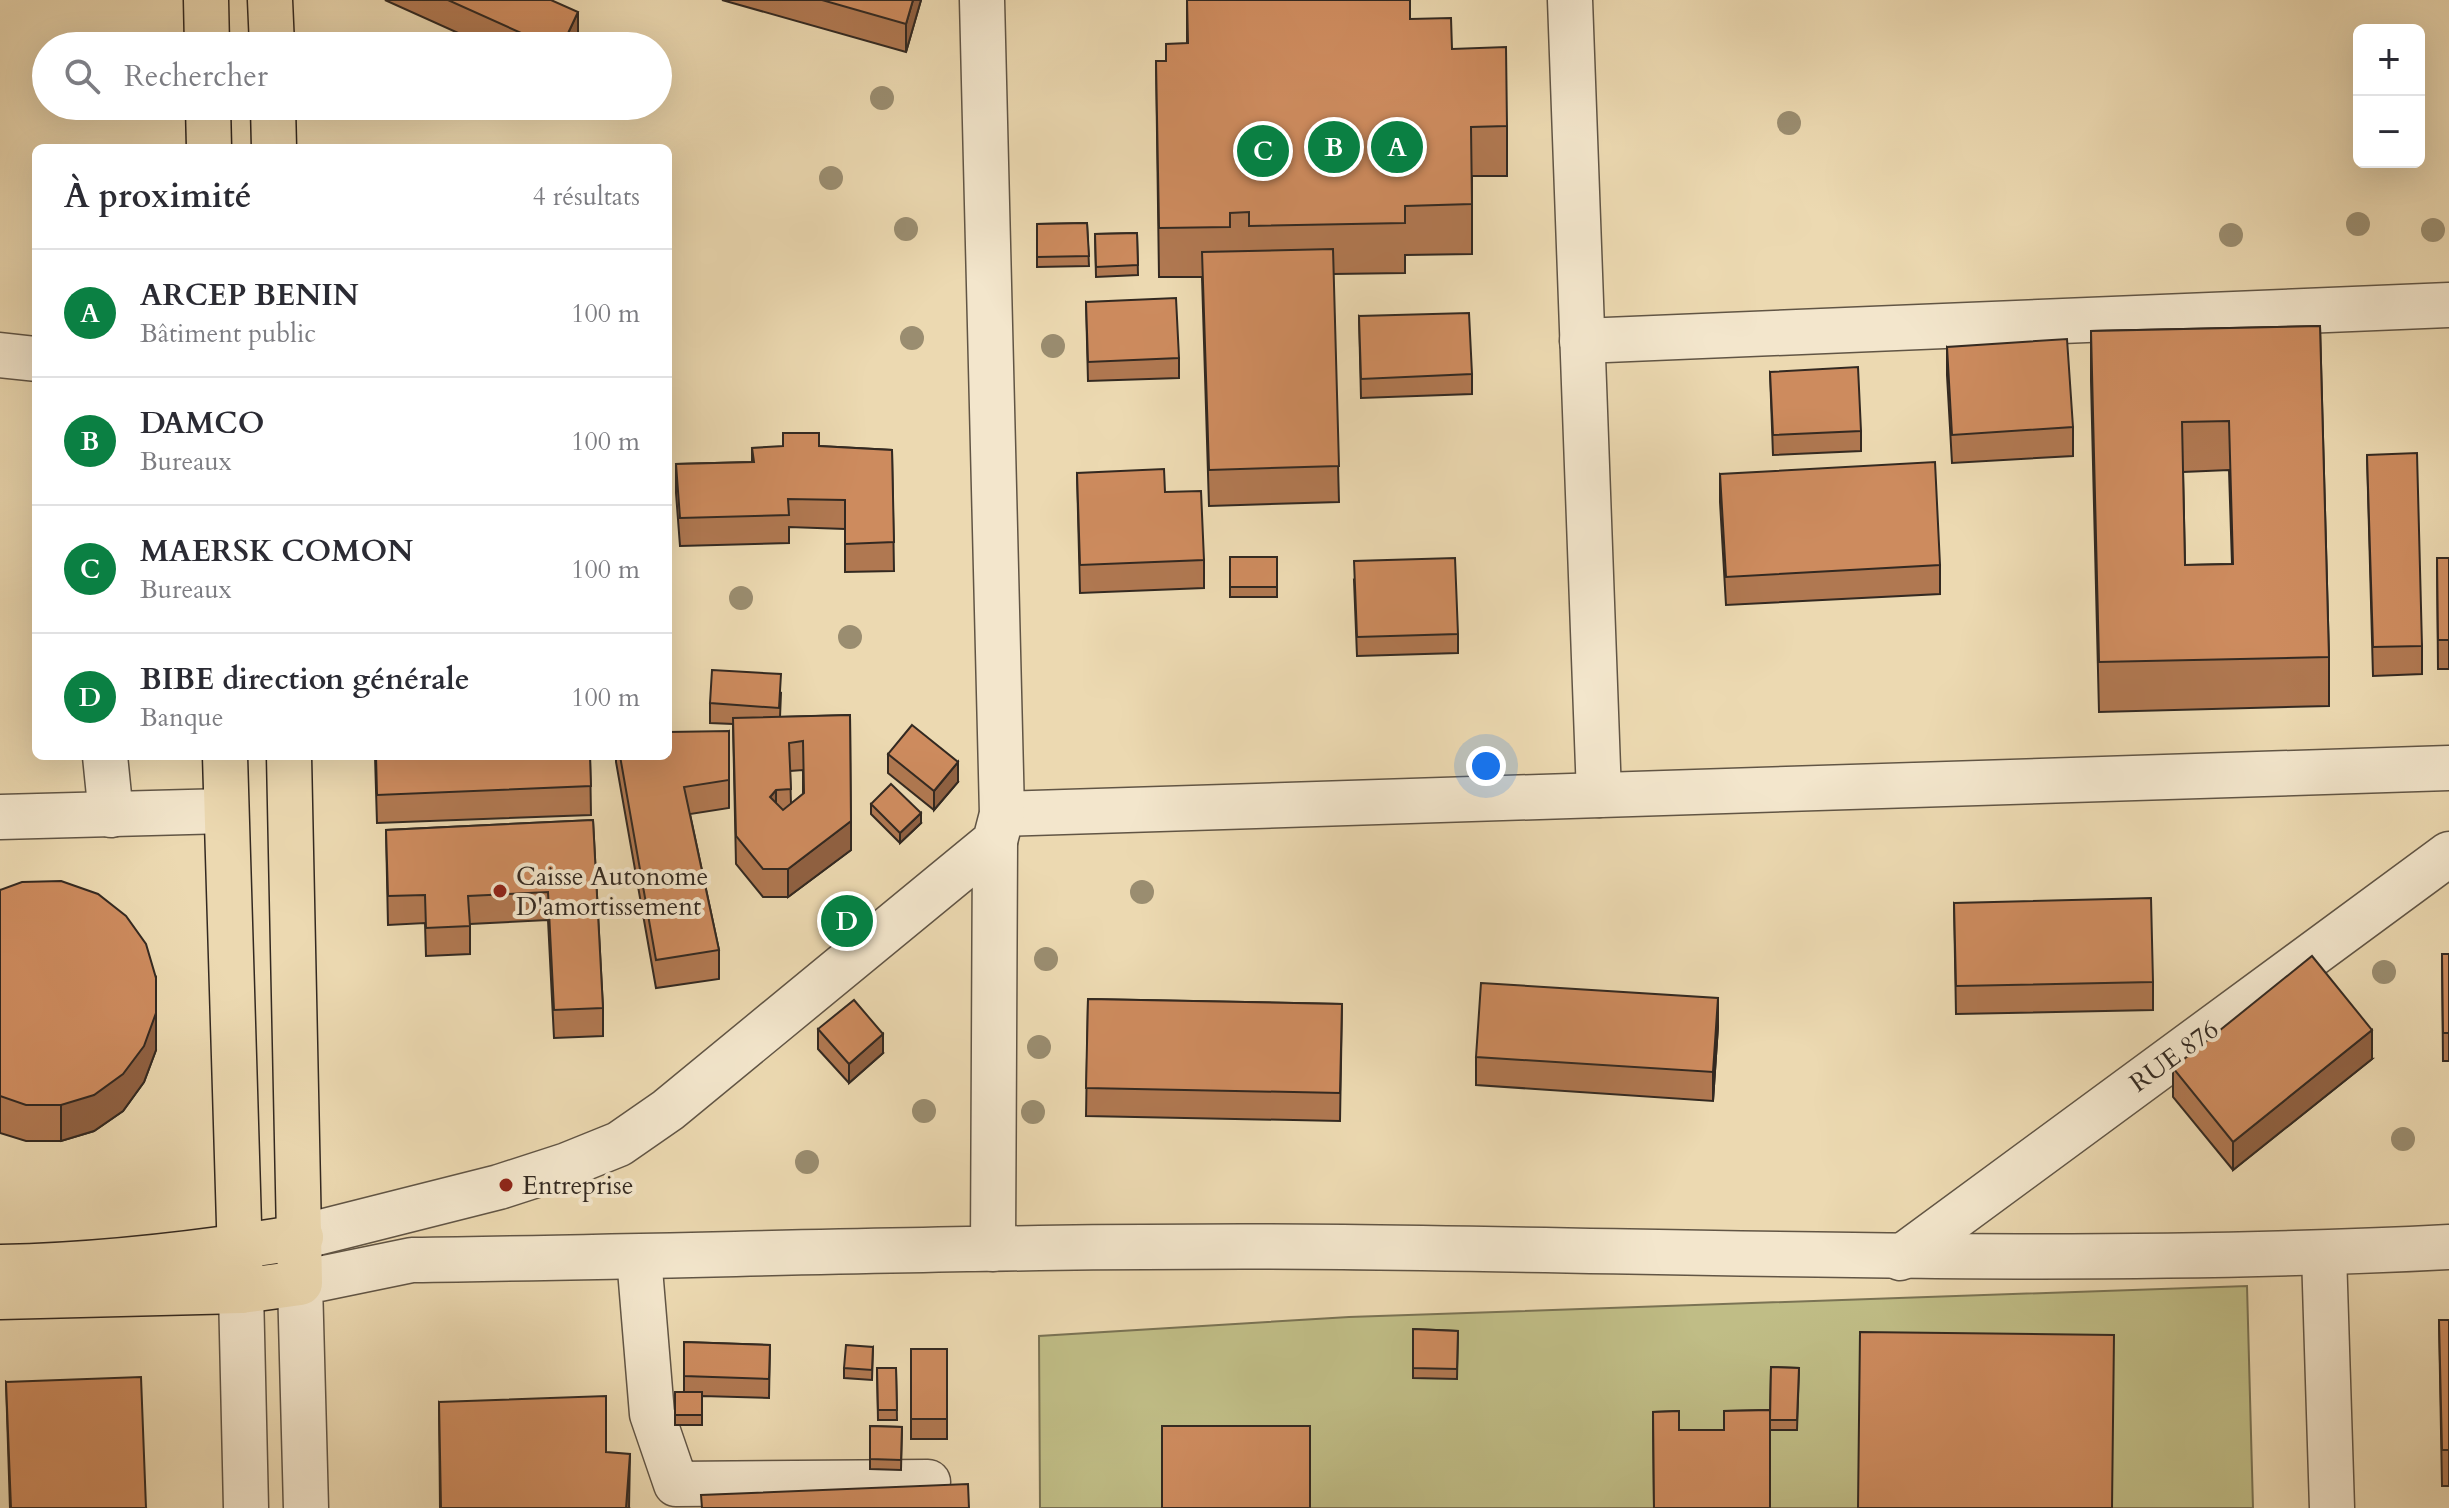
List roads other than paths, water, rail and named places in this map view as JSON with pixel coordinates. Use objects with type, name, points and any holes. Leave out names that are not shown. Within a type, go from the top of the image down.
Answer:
[{"type":"main road","points":[[206,0],[207,32]]},
{"type":"main road","points":[[270,0],[271,32]]},
{"type":"main road","points":[[208,120],[209,144]]},
{"type":"main road","points":[[273,120],[274,144]]},
{"type":"main road","points":[[225,760],[241,1291]]},
{"type":"main road","points":[[0,1297],[241,1291],[300,1283],[289,760]]},
{"type":"main road","points":[[0,1267],[45,1266],[238,1247],[301,1237]]},
{"type":"street","points":[[982,0],[998,827],[993,1249]]},
{"type":"street","points":[[1570,0],[1599,795]]},
{"type":"street","points":[[1582,341],[2449,305]]},
{"type":"street","points":[[0,355],[32,359]]},
{"type":"street","points":[[105,760],[111,815]]},
{"type":"street","points":[[301,1237],[499,1187],[619,1144],[668,1110],[998,827],[1599,795],[2449,768]]},
{"type":"street","points":[[0,817],[226,811]]},
{"type":"street","name":"RUE 876","points":[[1900,1258],[2449,854]]},
{"type":"street","points":[[301,1237],[412,1260]]},
{"type":"street","points":[[306,1508],[300,1283],[412,1260],[993,1249],[1341,1247],[1900,1258],[2324,1254],[2449,1247]]},
{"type":"street","points":[[2324,1254],[2332,1508]]},
{"type":"street","points":[[639,1257],[652,1414],[675,1496],[928,1482]]},
{"type":"street","points":[[241,1291],[246,1508]]},
{"type":"place","name":"DAMCO","points":[[1334,147]]},
{"type":"place","name":"ARCEP BENIN","points":[[1397,147]]},
{"type":"place","name":"MAERSK COMON","points":[[1263,151]]},
{"type":"place","name":"Caisse Autonome D'amortissement","points":[[500,891]]},
{"type":"place","name":"BIBE direction générale","points":[[847,921]]},
{"type":"place","name":"Entreprise","points":[[506,1185]]}]
